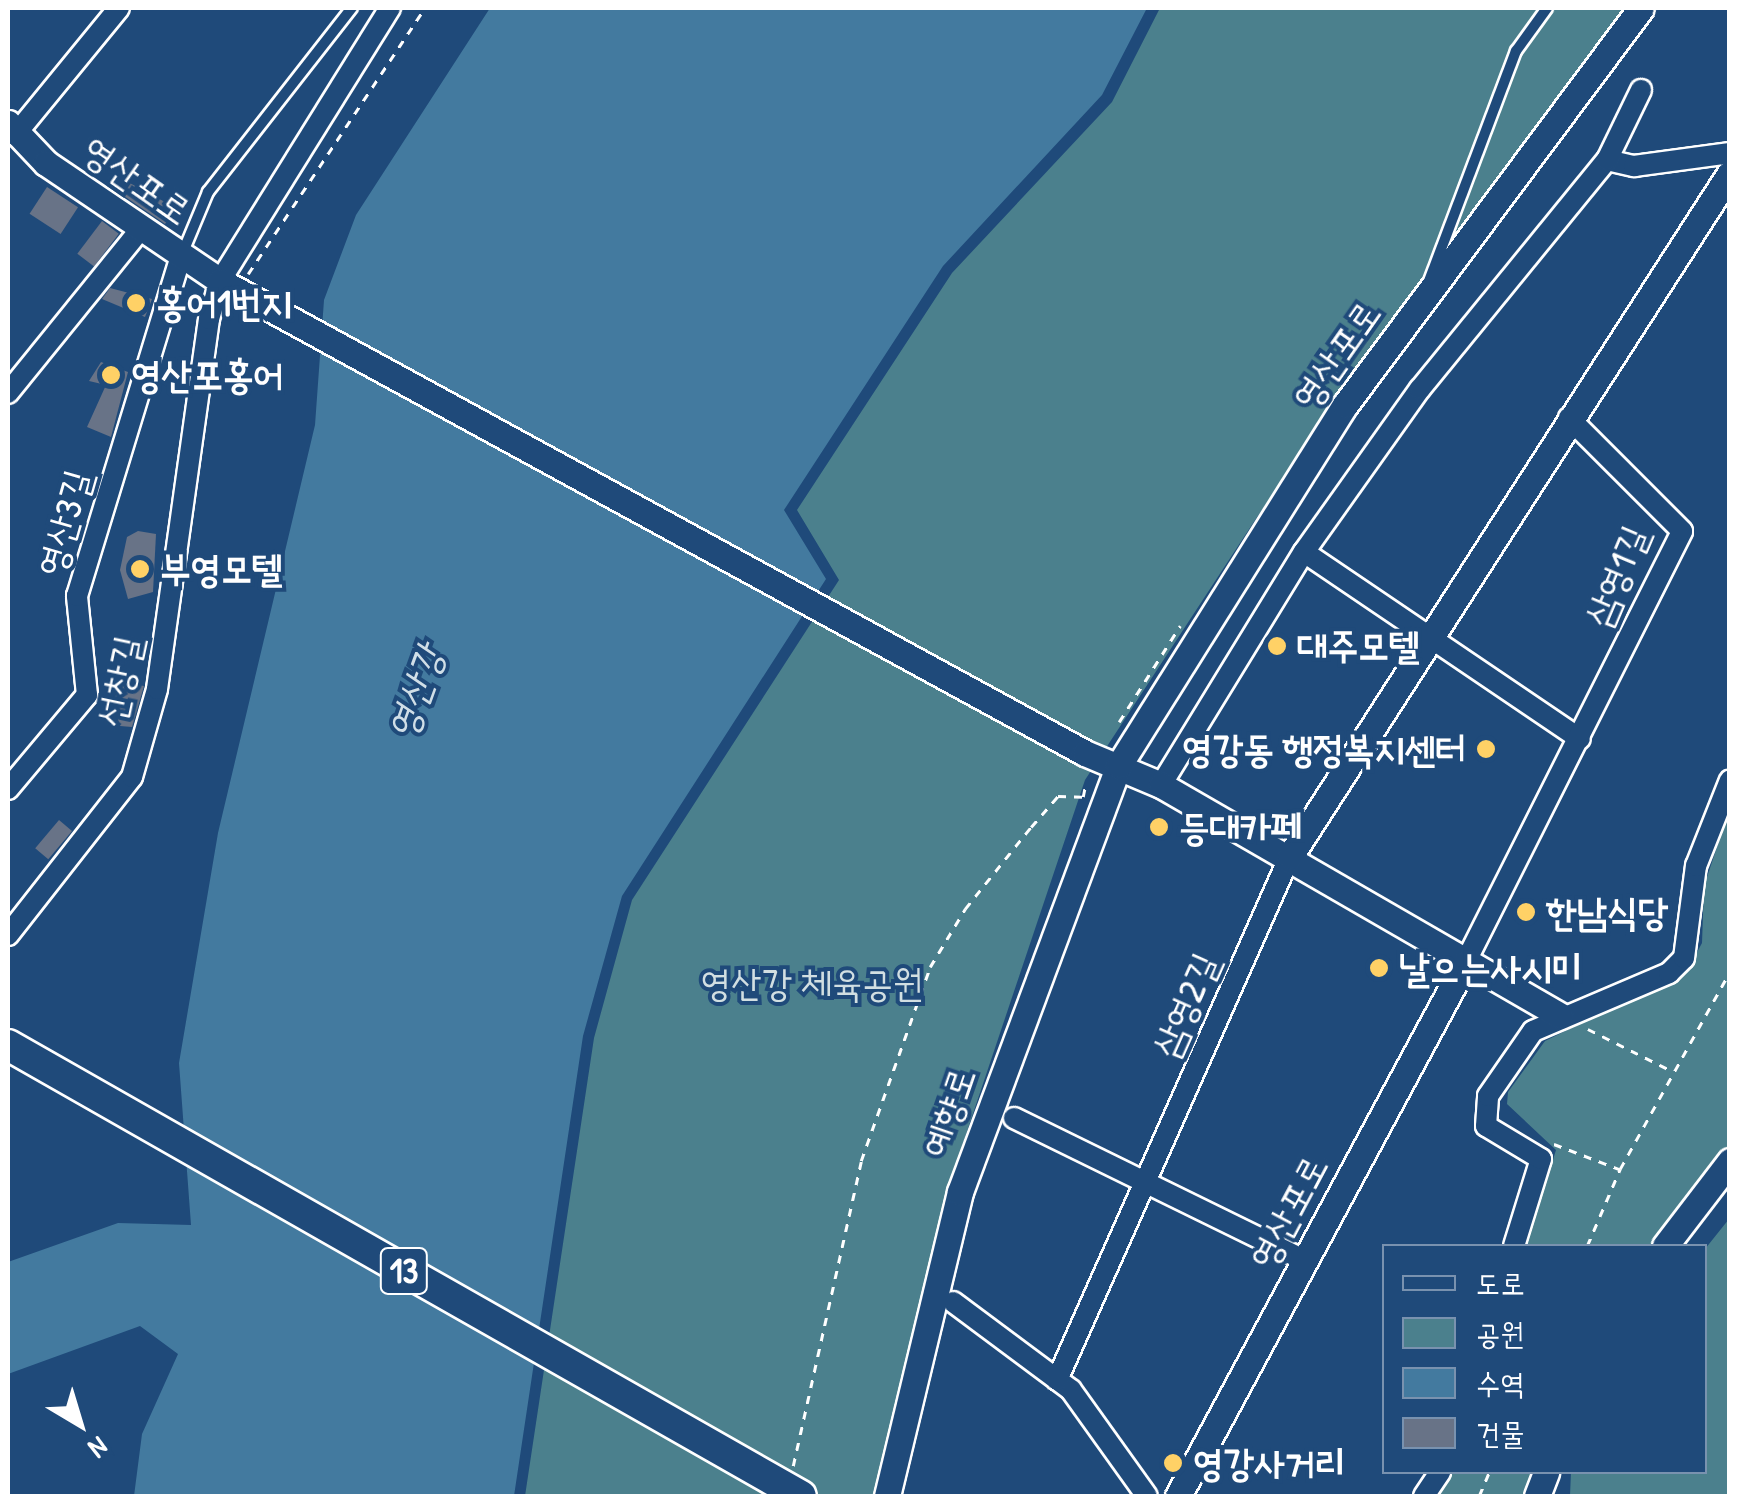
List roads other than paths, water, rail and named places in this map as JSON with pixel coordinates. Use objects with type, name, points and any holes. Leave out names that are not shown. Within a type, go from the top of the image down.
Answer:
[{"type":"main road","name":"13","points":[[8,1045],[796,1488]]},
{"type":"street","name":"영산포로","points":[[119,8],[11,129],[140,230],[235,289],[1085,753],[1119,764],[1283,496],[1428,290],[1641,8]]},
{"type":"street","name":"선창길","points":[[8,935],[132,778],[157,690],[208,320],[235,289],[390,8]]},
{"type":"street","points":[[1161,785],[1304,552],[1420,389],[1607,160],[1641,90]]},
{"type":"street","points":[[1607,160],[1634,166],[1730,153]]},
{"type":"street","points":[[1290,856],[1730,173]]},
{"type":"street","points":[[9,387],[140,230]]},
{"type":"street","name":"영산3길","points":[[8,788],[87,695],[77,596],[181,256]]},
{"type":"street","name":"삼영1길","points":[[1465,963],[1682,531],[1569,418]]},
{"type":"street","points":[[1304,552],[1580,739]]},
{"type":"street","points":[[1119,764],[1290,856],[1465,963],[1560,1015]]},
{"type":"street","name":"예향로","points":[[887,1496],[960,1192],[1119,764]]},
{"type":"street","points":[[1515,1244],[1541,1165],[1538,1153],[1490,1131],[1482,1114],[1519,1044],[1560,1015],[1656,979],[1684,958],[1696,866],[1730,780]]},
{"type":"street","name":"삼영2길","points":[[1056,1380],[1290,856]]},
{"type":"street","name":"영산포로","points":[[1178,1496],[1465,963]]},
{"type":"street","points":[[1014,1118],[1304,1260]]},
{"type":"street","points":[[1667,1244],[1730,1161]]},
{"type":"street","points":[[953,1302],[1071,1390],[1147,1496]]},
{"type":"street","points":[[1424,1496],[1439,1474]]},
{"type":"lane","points":[[181,256],[208,192],[352,8]]},
{"type":"lane","points":[[1428,290],[1434,258],[1516,51],[1546,8]]},
{"type":"water","name":"영산강","points":[[490,8],[1147,8],[1102,95],[943,266],[784,510],[826,579],[622,896],[583,1036],[514,1496],[134,1496],[142,1434],[178,1354],[140,1326],[8,1374],[8,1262],[118,1223],[191,1225],[179,1063],[218,833],[315,425],[324,300],[356,215]]},
{"type":"place","name":"홍어1번지","points":[[136,303]]},
{"type":"place","name":"영산포홍어","points":[[111,375]]},
{"type":"place","name":"부영모텔","points":[[140,569]]},
{"type":"place","name":"대주모텔","points":[[1277,646]]},
{"type":"place","name":"영강동 행정복지센터","points":[[1486,749]]},
{"type":"place","name":"등대카페","points":[[1159,827]]},
{"type":"place","name":"한남식당","points":[[1526,912]]},
{"type":"place","name":"날으는사시미","points":[[1379,968]]},
{"type":"place","name":"영강사거리","points":[[1173,1463]]},
{"type":"park label","name":"영산강 체육공원","points":[[812,983]]}]
